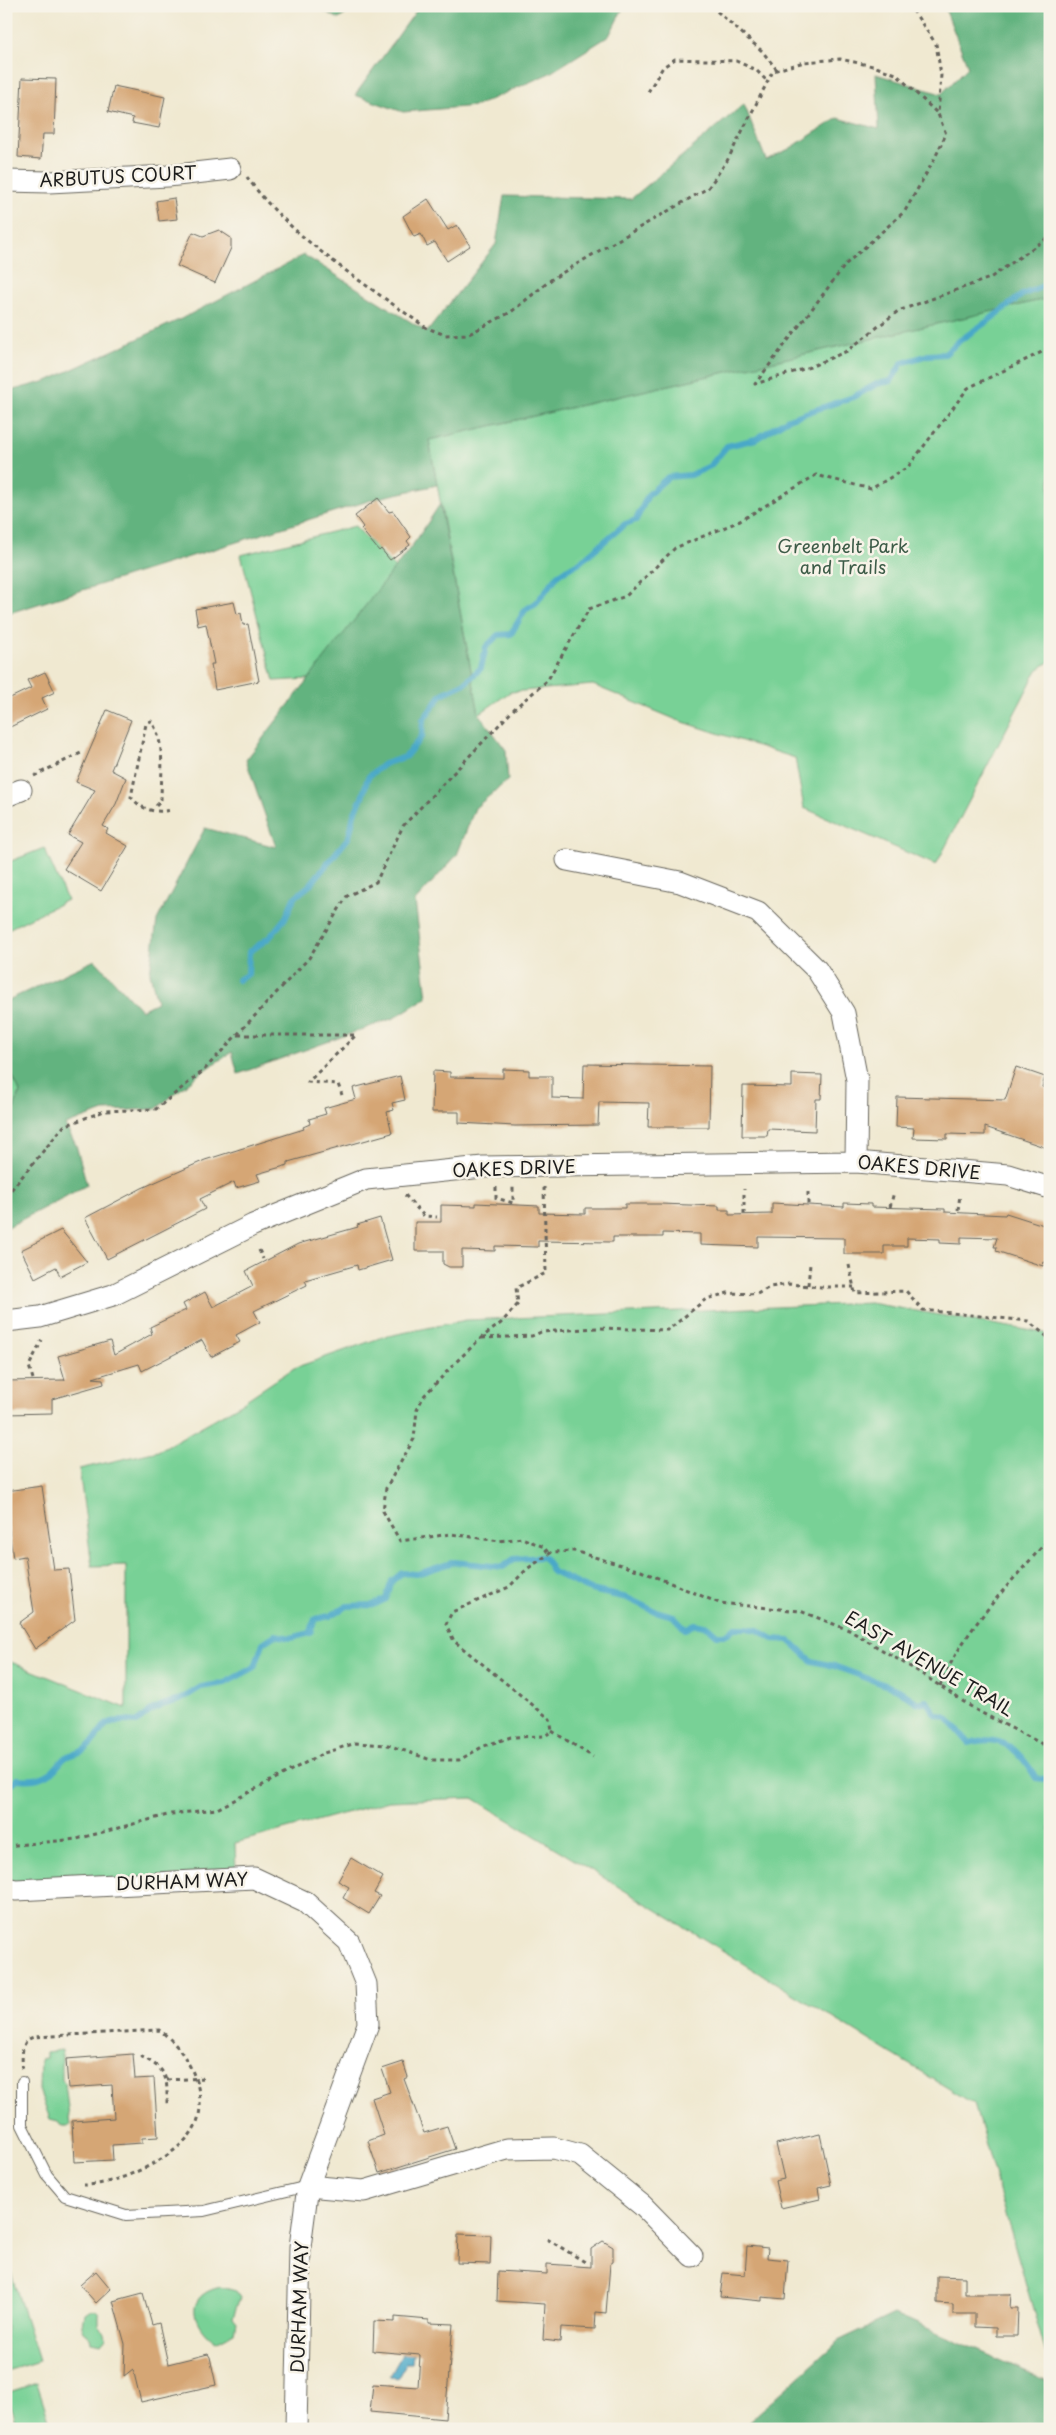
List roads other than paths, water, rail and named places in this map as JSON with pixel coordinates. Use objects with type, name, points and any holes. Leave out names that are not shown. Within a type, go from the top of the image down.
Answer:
[{"type":"street","name":"ARBUTUS COURT","points":[[6,181],[49,182],[168,176],[236,170]]},
{"type":"street","points":[[567,860],[680,882],[758,912],[817,970],[844,1013],[857,1080],[856,1162]]},
{"type":"street","name":"OAKES DRIVE","points":[[6,1321],[40,1317],[113,1295],[253,1225],[366,1179],[483,1167],[856,1162],[1008,1175],[1050,1188]]},
{"type":"street","name":"DURHAM WAY","points":[[6,1888],[25,1889],[254,1878],[305,1902],[350,1942],[366,1984],[368,2024],[308,2186],[300,2248],[296,2429]]},
{"type":"street","points":[[308,2186],[364,2191],[507,2149],[554,2148],[580,2154],[643,2206],[692,2256]]},
{"type":"lane","points":[[22,2082],[22,2125],[47,2175],[66,2196],[126,2215],[204,2211],[308,2186]]},
{"type":"water","points":[[407,2345],[414,2349],[412,2362],[407,2362],[397,2379],[390,2376]]},
{"type":"waterway","points":[[238,980],[248,974],[249,952],[270,937],[286,917],[294,898],[310,885],[349,837],[354,814],[362,798],[368,777],[384,764],[405,757],[422,736],[423,720],[442,694],[465,683],[481,668],[486,647],[498,635],[511,634],[525,610],[536,603],[559,574],[580,562],[625,524],[636,520],[648,495],[668,477],[691,475],[710,466],[727,446],[756,439],[788,419],[853,397],[877,384],[891,381],[902,363],[928,355],[945,354],[959,341],[1022,295],[1050,283]]},
{"type":"waterway","points":[[6,1790],[17,1779],[34,1779],[50,1773],[66,1757],[84,1750],[108,1724],[123,1721],[137,1722],[152,1710],[180,1700],[201,1687],[225,1683],[255,1667],[263,1643],[275,1635],[291,1638],[310,1633],[315,1619],[330,1616],[347,1606],[373,1605],[386,1599],[392,1581],[402,1573],[417,1574],[454,1562],[503,1567],[514,1559],[544,1557],[553,1572],[591,1590],[627,1598],[652,1610],[673,1616],[685,1629],[695,1624],[708,1627],[717,1635],[726,1635],[734,1628],[746,1628],[758,1630],[773,1639],[789,1640],[812,1661],[834,1666],[899,1690],[918,1703],[927,1701],[935,1714],[947,1718],[969,1743],[991,1740],[1009,1746],[1023,1759],[1036,1778],[1050,1780]]},
{"type":"park label","name":"Greenbelt Park and Trails","points":[[843,557]]}]
